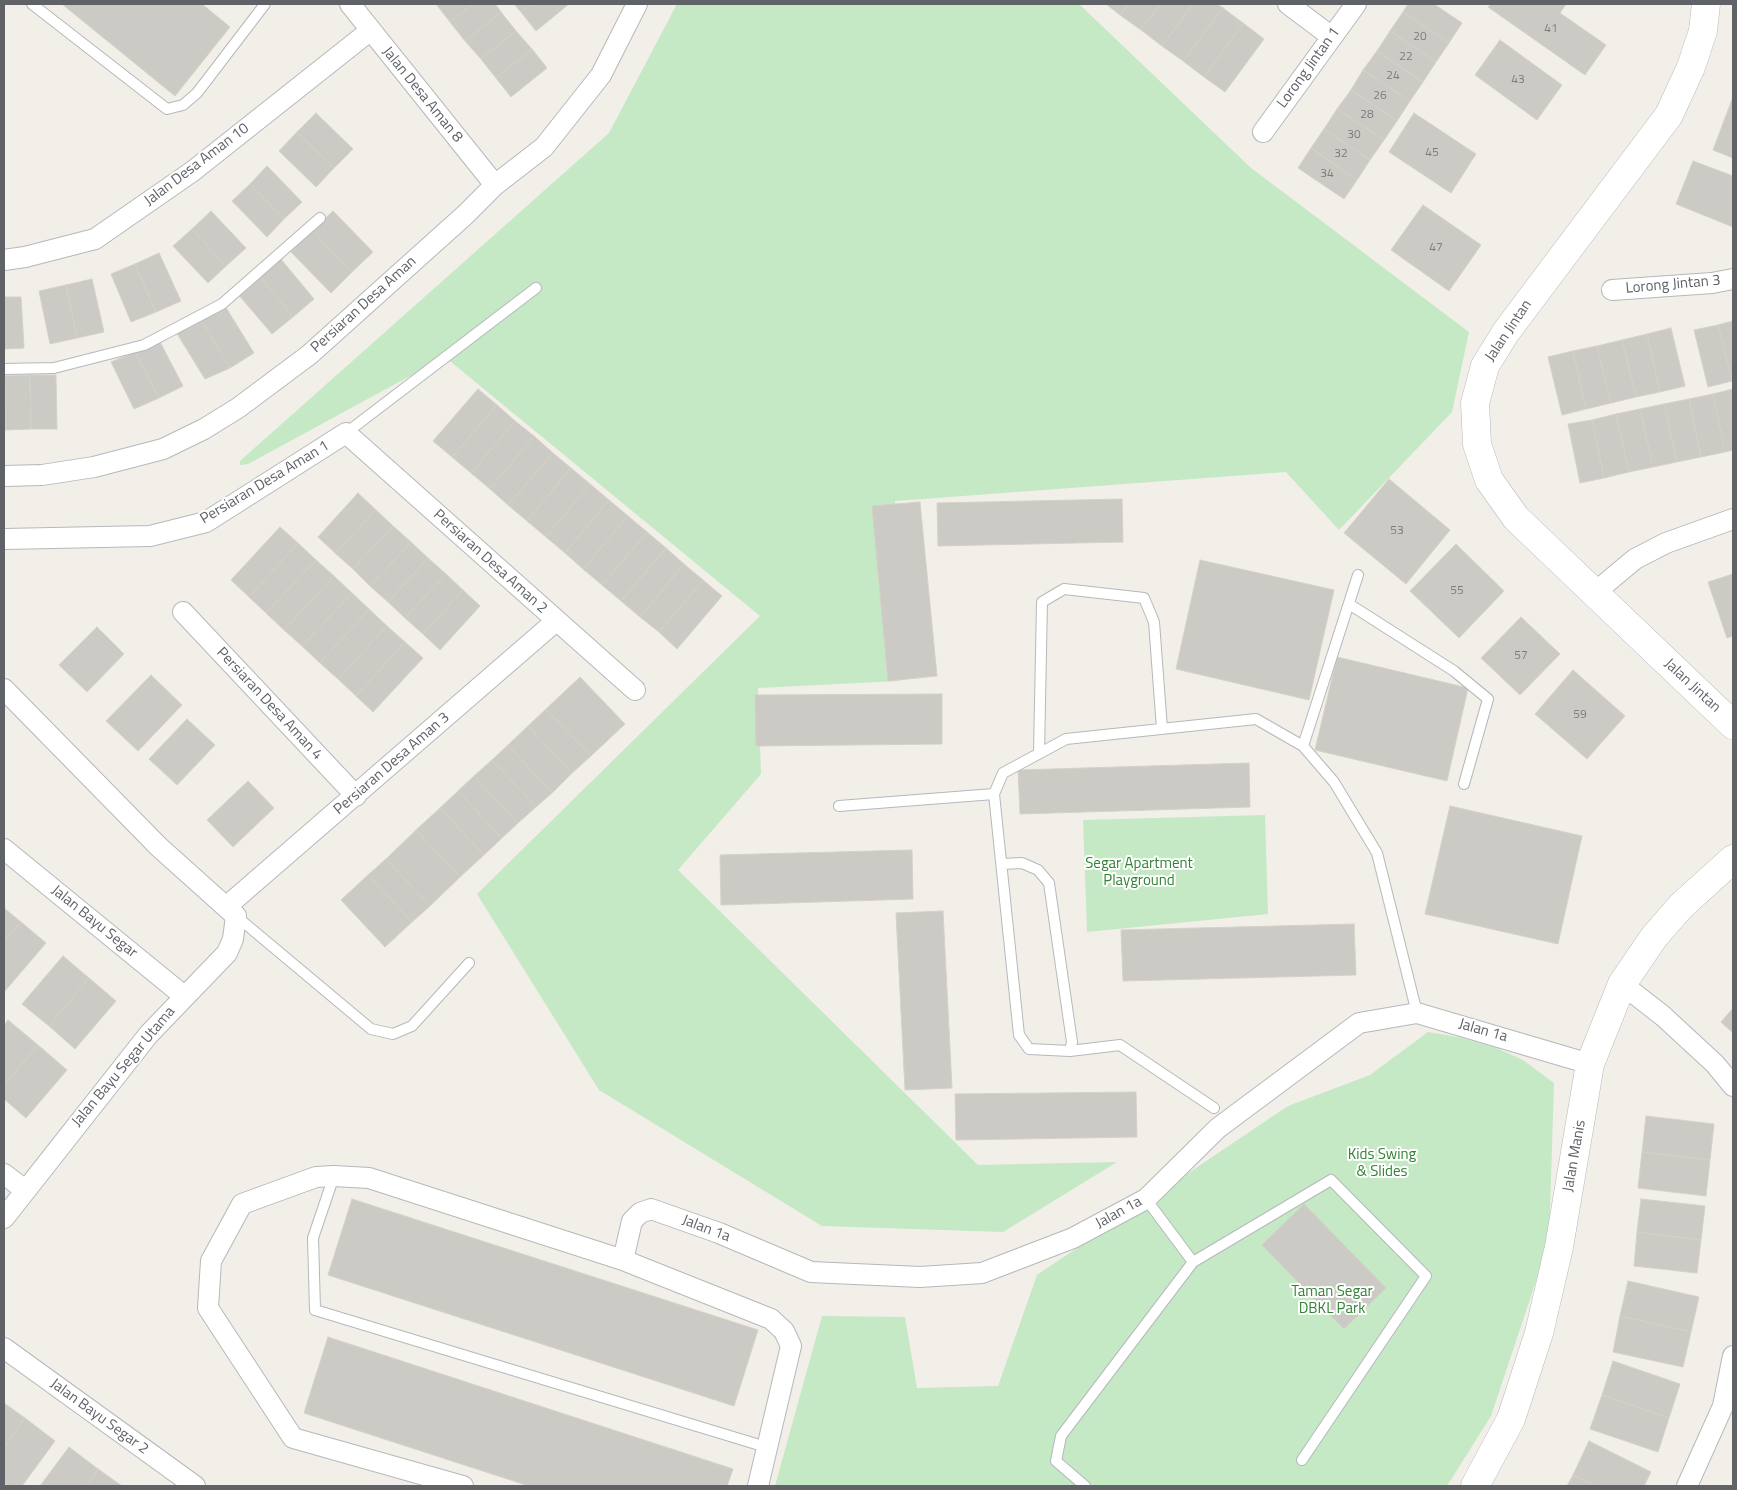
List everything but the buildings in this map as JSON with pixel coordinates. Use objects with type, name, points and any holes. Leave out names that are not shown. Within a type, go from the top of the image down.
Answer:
[{"type":"street","name":"Jalan Desa Aman 8","points":[[350,4],[495,185]]},
{"type":"street","points":[[1288,4],[1332,37]]},
{"type":"street","name":"Lorong Jintan 1","points":[[1263,132],[1356,4]]},
{"type":"street","name":"Jalan Jintan","points":[[1706,4],[1703,30],[1691,67],[1669,115],[1506,332],[1486,366],[1475,403],[1477,444],[1489,480],[1516,518],[1593,594],[1733,725]]},
{"type":"street","name":"Persiaran Desa Aman","points":[[4,476],[42,475],[94,467],[163,449],[204,430],[238,408],[309,354],[465,215],[495,185],[544,147],[601,75],[632,6]]},
{"type":"street","name":"Jalan Desa Aman 10","points":[[4,260],[25,257],[95,239],[193,171],[371,30]]},
{"type":"street","name":"Lorong Jintan 3","points":[[1612,290],[1712,283],[1733,279]]},
{"type":"street","name":"Persiaran Desa Aman 1","points":[[4,539],[150,536],[206,522],[346,433]]},
{"type":"street","name":"Persiaran Desa Aman 2","points":[[346,433],[634,690]]},
{"type":"street","points":[[1593,594],[1635,559],[1650,551],[1666,543],[1733,520]]},
{"type":"street","name":"Persiaran Desa Aman 4","points":[[183,612],[356,796]]},
{"type":"street","name":"Persiaran Desa Aman 3","points":[[231,911],[356,796],[556,621]]},
{"type":"street","points":[[4,689],[159,847],[231,911]]},
{"type":"street","name":"Jalan Bayu Segar","points":[[4,849],[184,996]]},
{"type":"street","name":"Jalan Manis","points":[[1475,1486],[1510,1419],[1539,1333],[1559,1247],[1590,1064],[1622,984],[1654,936],[1681,906],[1733,859]]},
{"type":"street","name":"Jalan Bayu Segar Utama","points":[[4,1218],[149,1034],[227,952],[234,939],[231,911]]},
{"type":"street","points":[[1622,984],[1663,1016],[1715,1064],[1733,1086]]},
{"type":"street","name":"Jalan 1a","points":[[623,1260],[632,1221],[640,1213],[652,1209],[719,1233],[811,1272],[920,1277],[982,1273],[1073,1238],[1146,1199],[1218,1128],[1359,1023],[1417,1013],[1590,1064]]},
{"type":"street","points":[[4,1174],[25,1190]]},
{"type":"street","points":[[463,1486],[293,1438],[208,1308],[211,1261],[242,1204],[316,1177],[369,1178],[623,1260],[771,1319],[784,1331],[791,1346],[758,1486]]},
{"type":"street","name":"Jalan Bayu Segar 2","points":[[4,1348],[195,1486]]},
{"type":"street","points":[[1687,1486],[1728,1411],[1733,1356]]},
{"type":"lane","points":[[32,4],[167,109],[183,105],[197,92],[265,4]]},
{"type":"lane","points":[[4,370],[54,368],[144,345],[222,304],[320,218]]},
{"type":"lane","points":[[346,433],[536,288]]},
{"type":"lane","points":[[1302,746],[1358,575]]},
{"type":"lane","points":[[1039,753],[1042,602],[1064,589],[1144,598],[1154,622],[1162,729]]},
{"type":"lane","points":[[1349,604],[1454,671],[1488,699],[1464,784]]},
{"type":"lane","points":[[1214,1108],[1120,1045],[1070,1051],[1030,1049],[1019,1035],[994,794],[1003,772],[1066,739],[1256,719],[1302,746],[1334,782],[1377,853],[1417,1013]]},
{"type":"lane","points":[[839,806],[994,794]]},
{"type":"lane","points":[[1002,864],[1022,863],[1038,870],[1049,883],[1072,1042],[1070,1051]]},
{"type":"lane","points":[[231,911],[370,1029],[393,1034],[412,1026],[469,964]]},
{"type":"lane","points":[[334,1176],[313,1238],[316,1310],[766,1447]]},
{"type":"lane","points":[[1085,1486],[1056,1461],[1061,1436],[1193,1262],[1331,1180],[1426,1276],[1302,1460]]},
{"type":"lane","points":[[1146,1199],[1193,1262]]},
{"type":"green space","points":[[677,4],[1079,4],[1251,168],[1469,332],[1452,412],[1339,530],[1286,472],[895,501],[899,681],[758,688],[761,774],[678,870],[978,1165],[1117,1162],[1003,1232],[822,1226],[599,1090],[477,894],[760,616],[445,357],[248,464],[240,465],[240,461],[609,133]]},
{"type":"green space","name":"Segar Apartment Playground","points":[[1265,815],[1268,914],[1087,932],[1083,820]]},
{"type":"green space","name":"Taman Segar DBKL Park","points":[[1428,1032],[1458,1037],[1494,1047],[1523,1060],[1554,1083],[1549,1242],[1491,1416],[1447,1486],[775,1486],[822,1316],[905,1317],[917,1388],[998,1386],[1037,1275],[1288,1106],[1370,1075]]},
{"type":"park label","name":"Kids Swing & Slides","points":[[1382,1164]]}]
